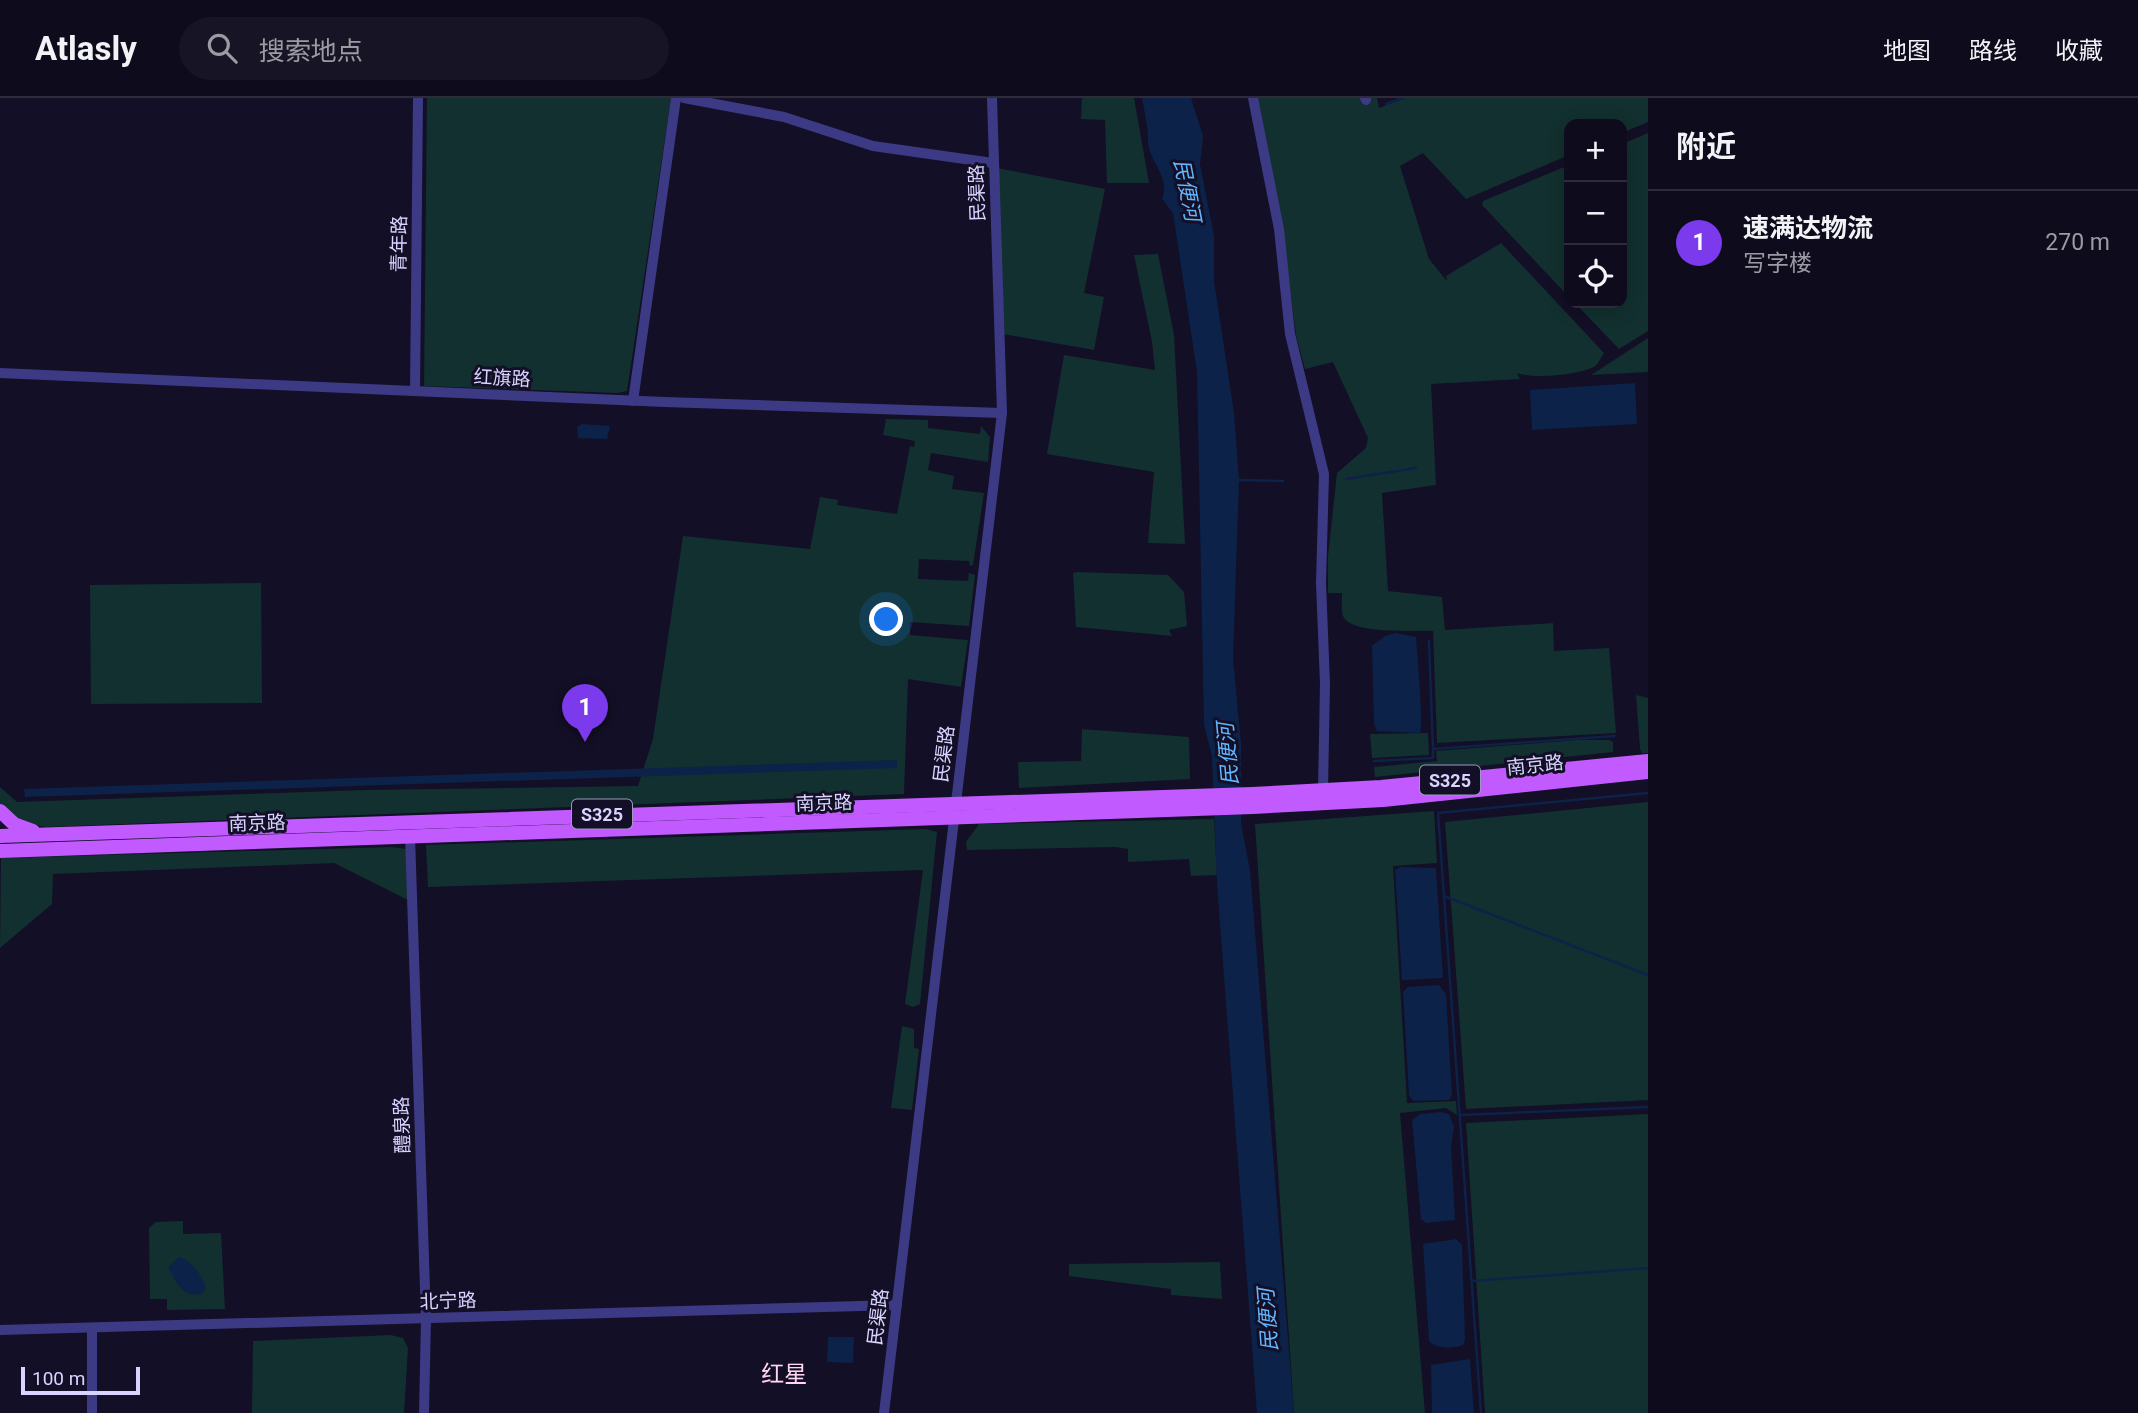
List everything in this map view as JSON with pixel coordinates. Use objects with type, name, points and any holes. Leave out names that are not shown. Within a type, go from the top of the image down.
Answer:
[{"type":"main road","name":"南京路","points":[[1252,800],[1323,790],[1648,761]]},
{"type":"main road","name":"南京路","points":[[0,852],[955,817],[1252,800],[1383,800],[1648,772]]},
{"type":"main road","name":"南京路","points":[[0,836],[957,801],[1204,802]]},
{"type":"main road","points":[[0,811],[24,830],[62,834]]},
{"type":"street","name":"青年路","points":[[415,391],[418,98]]},
{"type":"street","points":[[633,401],[676,98]]},
{"type":"street","points":[[684,98],[784,117],[873,146],[993,163]]},
{"type":"street","name":"民渠路","points":[[884,1413],[1002,413],[992,98]]},
{"type":"street","points":[[1253,98],[1279,229],[1290,334],[1324,474],[1321,583],[1325,684],[1323,790]]},
{"type":"street","name":"红旗路","points":[[0,373],[633,401],[1002,413]]},
{"type":"street","name":"醴泉路","points":[[410,836],[426,1319],[424,1413]]},
{"type":"street","name":"北宁路","points":[[0,1330],[898,1305]]},
{"type":"street","points":[[92,1328],[92,1413]]},
{"type":"green space","points":[[427,98],[671,98],[627,391],[617,393],[424,386]]},
{"type":"green space","points":[[1082,98],[1134,98],[1149,183],[1107,183],[1105,120],[1081,119]]},
{"type":"green space","points":[[1257,98],[1377,98],[1379,108],[1405,98],[1648,98],[1648,122],[1627,131],[1627,119],[1564,119],[1564,157],[1466,199],[1423,153],[1400,166],[1429,259],[1447,281],[1446,276],[1501,243],[1604,353],[1594,367],[1573,373],[1543,376],[1517,373],[1520,379],[1431,384],[1436,485],[1382,493],[1388,591],[1442,597],[1445,630],[1553,623],[1554,651],[1609,648],[1616,733],[1437,743],[1433,631],[1384,630],[1358,626],[1348,622],[1343,616],[1342,593],[1328,593],[1328,556],[1337,473],[1366,448],[1368,438],[1333,362],[1305,369],[1296,336],[1281,214]]},
{"type":"green space","points":[[1648,133],[1648,331],[1619,349],[1580,308],[1627,308],[1627,142]]},
{"type":"green space","points":[[1564,167],[1564,292],[1482,205],[1483,201]]},
{"type":"green space","points":[[997,168],[1105,189],[1084,293],[1104,297],[1094,350],[1003,334]]},
{"type":"green space","points":[[1158,254],[1174,335],[1185,544],[1148,543],[1154,472],[1047,454],[1064,355],[1155,370],[1134,255]]},
{"type":"green space","points":[[1648,338],[1648,372],[1591,375]]},
{"type":"green space","points":[[886,419],[928,420],[928,428],[980,434],[981,426],[990,437],[988,462],[931,453],[928,470],[954,476],[952,489],[984,493],[973,565],[970,566],[969,561],[919,559],[918,579],[968,581],[969,573],[975,575],[969,626],[910,622],[910,635],[968,640],[961,687],[908,679],[904,794],[46,827],[19,822],[0,806],[0,787],[17,802],[366,790],[638,786],[653,739],[683,536],[810,549],[820,497],[838,500],[837,505],[897,514],[910,446],[914,447],[915,441],[883,435]]},
{"type":"green space","points":[[1073,573],[1168,575],[1184,592],[1187,626],[1169,630],[1172,636],[1076,627]]},
{"type":"green space","points":[[261,583],[262,703],[91,704],[90,585]]},
{"type":"green space","points":[[1636,695],[1648,698],[1648,753],[1642,753],[1640,749]]},
{"type":"green space","points":[[1082,729],[1189,737],[1190,779],[1019,788],[1018,762],[1081,761]]},
{"type":"green space","points":[[1428,733],[1429,755],[1372,758],[1370,734]]},
{"type":"green space","points":[[1609,740],[1613,742],[1613,752],[1375,777],[1374,767],[1437,761],[1436,751]]},
{"type":"green space","points":[[1648,802],[1648,1100],[1466,1109],[1445,822]]},
{"type":"green space","points":[[1434,811],[1437,863],[1393,866],[1407,1103],[1456,1101],[1457,1115],[1446,1108],[1400,1113],[1425,1413],[1294,1413],[1255,824]]},
{"type":"green space","points":[[1214,819],[1217,875],[1191,876],[1189,859],[1128,862],[1128,849],[1115,847],[967,850],[966,842],[979,824]]},
{"type":"green space","points":[[926,829],[937,832],[920,1004],[913,1007],[905,1004],[923,870],[428,887],[426,845]]},
{"type":"green space","points":[[392,847],[406,849],[408,900],[334,863],[53,874],[52,904],[0,948],[1,858]]},
{"type":"green space","points":[[902,1026],[914,1029],[914,1048],[919,1049],[912,1110],[891,1108]]},
{"type":"green space","points":[[1648,1114],[1648,1413],[1485,1413],[1466,1123]]},
{"type":"green space","points":[[183,1221],[183,1234],[221,1233],[225,1309],[167,1310],[167,1299],[150,1299],[149,1228],[156,1222]]},
{"type":"green space","points":[[1220,1262],[1222,1299],[1171,1295],[1171,1289],[1069,1276],[1069,1264]]},
{"type":"green space","points":[[391,1335],[403,1338],[408,1348],[404,1413],[252,1413],[253,1341]]},
{"type":"water","name":"民便河","points":[[1142,98],[1191,98],[1203,136],[1200,164],[1214,236],[1214,281],[1234,413],[1239,480],[1233,659],[1241,744],[1241,824],[1250,870],[1294,1413],[1257,1413],[1217,884],[1212,756],[1204,725],[1197,372],[1173,213],[1162,199],[1164,184],[1149,149]]},
{"type":"water","points":[[1635,383],[1637,424],[1532,430],[1530,390]]},
{"type":"water","points":[[582,424],[610,426],[607,439],[578,438],[577,427]]},
{"type":"water","points":[[1396,633],[1416,637],[1421,704],[1420,733],[1377,731],[1374,724],[1372,646],[1385,636]]},
{"type":"water","points":[[897,760],[897,768],[25,797],[24,789]]},
{"type":"water","points":[[1400,867],[1436,868],[1443,978],[1402,980],[1395,870]]},
{"type":"water","points":[[1439,985],[1446,994],[1452,1094],[1449,1100],[1413,1101],[1409,1095],[1403,992],[1408,987]]},
{"type":"water","points":[[1420,1114],[1449,1114],[1454,1127],[1451,1146],[1455,1220],[1426,1223],[1421,1219],[1412,1120]]},
{"type":"water","points":[[1456,1239],[1462,1245],[1465,1339],[1463,1345],[1445,1348],[1429,1341],[1423,1244]]},
{"type":"water","points":[[179,1257],[188,1261],[199,1274],[206,1288],[203,1293],[190,1294],[177,1284],[168,1267]]},
{"type":"water","points":[[828,1337],[854,1337],[853,1363],[827,1362]]},
{"type":"water","points":[[1470,1359],[1474,1413],[1432,1413],[1431,1365]]},
{"type":"waterway","points":[[1386,104],[1402,98]]},
{"type":"waterway","points":[[1346,479],[1416,468]]},
{"type":"waterway","points":[[1237,480],[1283,481]]},
{"type":"waterway","points":[[1429,641],[1433,749]]},
{"type":"waterway","points":[[1374,761],[1433,758],[1433,749],[1615,736]]},
{"type":"waterway","points":[[1481,1413],[1438,813],[1648,793]]},
{"type":"waterway","points":[[1444,896],[1648,975]]},
{"type":"waterway","points":[[1461,1115],[1648,1107]]},
{"type":"waterway","points":[[1472,1281],[1648,1268]]},
{"type":"place","name":"速满达物流","points":[[585,742]]},
{"type":"district","name":"红星","points":[[784,1374]]}]
